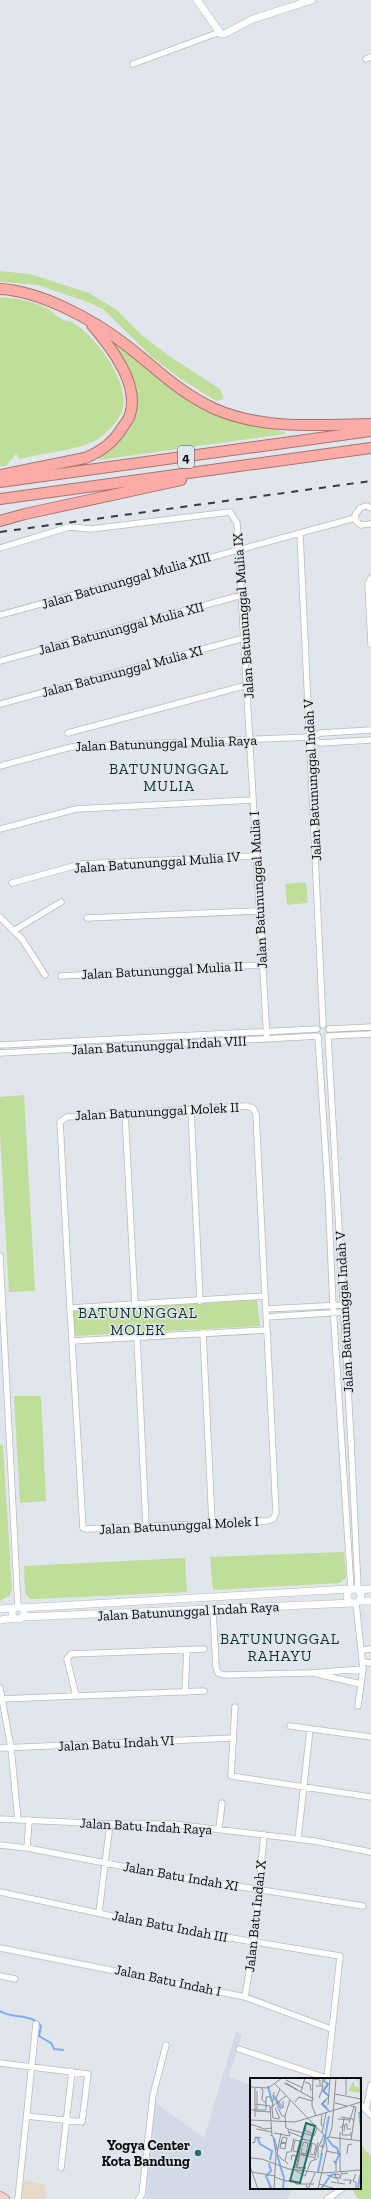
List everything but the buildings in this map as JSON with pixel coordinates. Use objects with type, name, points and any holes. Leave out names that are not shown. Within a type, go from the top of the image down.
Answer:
[{"type":"highway","points":[[0,289],[14,290],[52,302],[108,331],[187,394],[216,409],[245,418],[282,424],[371,424]]},
{"type":"highway","points":[[0,475],[94,454],[117,438],[130,415],[132,398],[128,382],[116,357],[89,322]]},
{"type":"highway","name":"4","points":[[0,482],[371,431]]},
{"type":"highway","name":"4","points":[[0,499],[371,448]]},
{"type":"highway","points":[[0,521],[25,514],[196,477],[221,469]]},
{"type":"main road","points":[[0,2196],[5,2199]]},
{"type":"street","points":[[198,0],[220,32]]},
{"type":"street","points":[[133,64],[220,32],[227,34],[253,19],[312,0]]},
{"type":"street","points":[[371,508],[366,506],[360,508],[356,512],[355,518],[361,525],[371,524]]},
{"type":"street","name":"Jalan Batununggal Mulia IX","points":[[0,548],[69,527],[91,529],[230,512],[237,523],[250,740]]},
{"type":"street","name":"Jalan Batununggal Mulia XIII","points":[[0,615],[238,549],[300,535],[355,518]]},
{"type":"street","name":"Jalan Batununggal Indah V","points":[[300,535],[323,1025]]},
{"type":"street","points":[[371,578],[368,584],[371,644]]},
{"type":"street","name":"Jalan Batununggal Mulia XII","points":[[0,660],[242,595]]},
{"type":"street","name":"Jalan Batununggal Mulia XI","points":[[0,704],[244,638]]},
{"type":"street","points":[[68,733],[247,685]]},
{"type":"street","points":[[310,737],[321,733],[371,730]]},
{"type":"street","points":[[310,737],[320,743],[371,740]]},
{"type":"street","name":"Jalan Batununggal Mulia Raya","points":[[0,766],[70,747],[310,737]]},
{"type":"street","name":"Jalan Batununggal Mulia I","points":[[250,740],[267,1039]]},
{"type":"street","points":[[0,829],[76,809],[253,800]]},
{"type":"street","name":"Jalan Batununggal Mulia IV","points":[[12,883],[81,864],[256,856]]},
{"type":"street","points":[[15,930],[61,902]]},
{"type":"street","points":[[87,918],[259,911]]},
{"type":"street","points":[[0,917],[15,930],[45,975]]},
{"type":"street","name":"Jalan Batununggal Mulia II","points":[[61,976],[262,965]]},
{"type":"street","points":[[371,1027],[329,1029],[323,1025],[317,1029],[318,1036],[323,1038],[328,1036],[371,1034]]},
{"type":"street","name":"Jalan Batununggal Indah VIII","points":[[0,1045],[266,1030],[317,1029]]},
{"type":"street","points":[[328,1036],[329,1029]]},
{"type":"street","name":"Jalan Batununggal Indah V","points":[[318,1036],[328,1190],[332,1306],[354,1589]]},
{"type":"street","name":"Jalan Batununggal Indah VIII","points":[[0,1053],[318,1036]]},
{"type":"street","name":"Jalan Batununggal Indah V","points":[[328,1036],[344,1305],[354,1589]]},
{"type":"street","name":"Jalan Batununggal Molek II","points":[[70,1308],[60,1122],[67,1116],[246,1106],[253,1108],[256,1114],[267,1330]]},
{"type":"street","points":[[191,1110],[200,1301]]},
{"type":"street","points":[[125,1113],[135,1304]]},
{"type":"street","points":[[328,1190],[336,1190]]},
{"type":"street","points":[[0,1256],[2,1329],[18,1608],[24,1613],[23,1617],[19,1619],[14,1618],[0,1620]]},
{"type":"street","points":[[70,1308],[265,1296]]},
{"type":"street","points":[[266,1309],[344,1305]]},
{"type":"street","name":"Jalan Batununggal Molek I","points":[[70,1308],[81,1525],[86,1529],[212,1522],[266,1521],[273,1519],[276,1513],[267,1330]]},
{"type":"street","points":[[266,1317],[344,1312]]},
{"type":"street","points":[[72,1341],[267,1330]]},
{"type":"street","points":[[202,1333],[212,1522]]},
{"type":"street","points":[[137,1337],[146,1526]]},
{"type":"street","points":[[354,1589],[362,1596],[356,1602],[347,1598],[354,1589]]},
{"type":"street","name":"Jalan Batununggal Indah Raya","points":[[0,1609],[371,1589]]},
{"type":"street","name":"Jalan Batununggal Indah Raya","points":[[23,1617],[213,1610],[371,1600]]},
{"type":"street","points":[[356,1602],[363,1662],[358,1706]]},
{"type":"street","points":[[14,1618],[12,1614],[18,1608]]},
{"type":"street","points":[[213,1610],[216,1666],[218,1673],[224,1675],[310,1673],[363,1669]]},
{"type":"street","points":[[76,1696],[67,1658],[71,1654],[204,1649]]},
{"type":"street","points":[[185,1692],[187,1650]]},
{"type":"street","points":[[362,1650],[371,1650]]},
{"type":"street","points":[[363,1662],[371,1663]]},
{"type":"street","points":[[310,1673],[361,1684]]},
{"type":"street","points":[[0,1688],[11,1748],[18,1820]]},
{"type":"street","points":[[1,1698],[204,1691]]},
{"type":"street","points":[[235,1707],[231,1776],[371,1796]]},
{"type":"street","points":[[290,1726],[371,1737]]},
{"type":"street","points":[[298,1839],[310,1729]]},
{"type":"street","name":"Jalan Batu Indah VI","points":[[0,1748],[233,1738]]},
{"type":"street","points":[[219,1829],[222,1803]]},
{"type":"street","name":"Jalan Batu Indah Raya","points":[[0,1819],[110,1824],[174,1824],[264,1834],[371,1852]]},
{"type":"street","points":[[27,1848],[28,1820]]},
{"type":"street","points":[[99,1912],[110,1824]]},
{"type":"street","name":"Jalan Batu Indah X","points":[[245,1997],[254,1942],[264,1834]]},
{"type":"street","name":"Jalan Batu Indah XI","points":[[0,1845],[27,1848],[259,1890],[363,1906]]},
{"type":"street","name":"Jalan Batu Indah III","points":[[0,1892],[99,1912],[158,1926],[340,1956],[331,2029]]},
{"type":"street","name":"Jalan Batu Indah I","points":[[0,1948],[245,1997],[331,2029]]},
{"type":"street","points":[[0,1976],[15,1979]]},
{"type":"street","points":[[18,2199],[36,2024]]},
{"type":"street","points":[[239,2049],[328,2078],[331,2029]]},
{"type":"street","points":[[139,2199],[142,2194],[153,2095],[166,2045]]},
{"type":"street","points":[[0,2063],[87,2073],[89,2076],[82,2120],[80,2122],[27,2116]]},
{"type":"street","points":[[61,2168],[72,2071]]},
{"type":"street","points":[[366,2110],[371,2085]]},
{"type":"street","points":[[361,2105],[371,2115]]},
{"type":"street","points":[[327,2199],[342,2189]]},
{"type":"shaded area","points":[[236,2032],[242,2034],[229,2077],[250,2085],[250,2189],[292,2189],[287,2199],[146,2199],[154,2102],[204,2138]]},
{"type":"shaded area","points":[[25,2180],[45,2185],[46,2199],[23,2199],[19,2197]]},
{"type":"green space","points":[[0,271],[30,274],[89,293],[117,310],[142,335],[166,354],[220,389],[224,399],[216,401],[181,379],[154,359],[103,309],[85,301],[38,285],[0,282]]},
{"type":"green space","points":[[0,297],[24,300],[47,308],[61,319],[73,323],[82,329],[100,348],[116,372],[121,385],[123,397],[123,408],[120,416],[101,437],[84,445],[62,451],[20,459],[16,454],[6,466],[0,466]]},
{"type":"green space","points":[[101,330],[157,378],[194,402],[241,422],[285,432],[285,434],[99,460],[99,455],[108,453],[120,441],[130,424],[135,393]]},
{"type":"green space","points":[[306,882],[308,903],[287,905],[285,884]]},
{"type":"green space","points":[[24,1095],[35,1291],[9,1292],[0,1135],[0,1097]]},
{"type":"green space","points":[[257,1300],[260,1326],[74,1336],[72,1310]]},
{"type":"green space","points":[[14,1396],[41,1396],[46,1501],[20,1503]]},
{"type":"green space","points":[[0,1445],[3,1445],[12,1590],[9,1596],[0,1601]]},
{"type":"green space","points":[[344,1552],[346,1577],[340,1583],[213,1590],[210,1557]]},
{"type":"green space","points":[[185,1558],[187,1592],[36,1599],[30,1599],[25,1593],[24,1566]]},
{"type":"green space","points":[[361,2145],[371,2156],[371,2199],[358,2199],[352,2189],[361,2189],[361,2171],[363,2169],[361,2167]]},
{"type":"waterway","points":[[0,2011],[10,2015],[32,2019],[37,2022],[41,2026],[39,2036],[51,2043],[54,2049],[63,2050]]},
{"type":"railway","points":[[0,532],[371,481]]},
{"type":"place","name":"Yogya Center Kota Bandung","points":[[198,2153]]},
{"type":"district","name":"BATUNUNGGAL MULIA","points":[[169,778]]},
{"type":"district","name":"BATUNUNGGAL MOLEK","points":[[138,1322]]},
{"type":"district","name":"BATUNUNGGAL RAHAYU","points":[[280,1648]]}]
